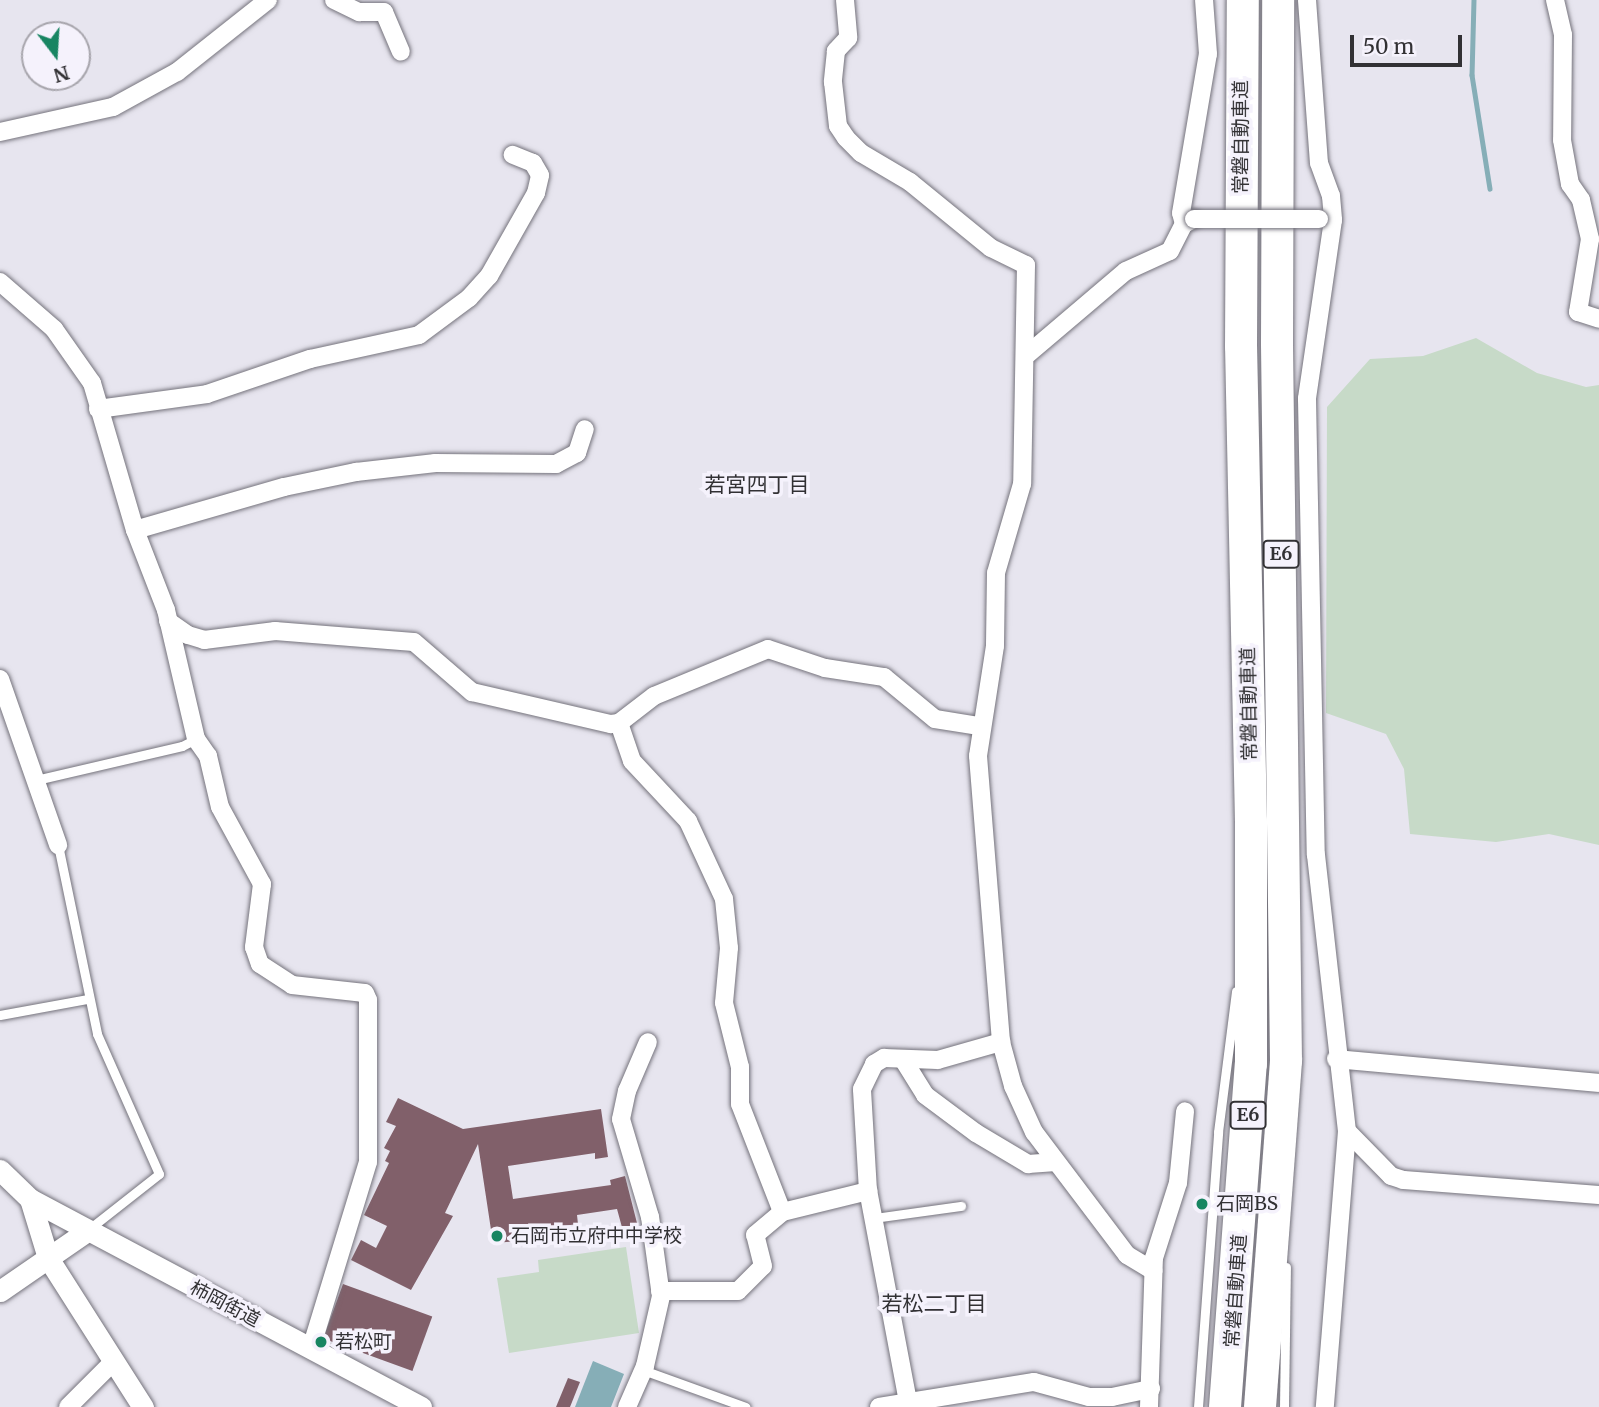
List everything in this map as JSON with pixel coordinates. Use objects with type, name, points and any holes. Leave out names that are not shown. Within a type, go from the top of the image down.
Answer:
[{"type":"highway","name":"常磐自動車道","points":[[1225,1407],[1251,1064],[1251,822],[1241,346],[1243,0]]},
{"type":"highway","name":"常磐自動車道","points":[[1260,1407],[1283,1108],[1286,822],[1277,329],[1278,0]]},
{"type":"street","points":[[0,132],[113,107],[177,72],[268,0]]},
{"type":"street","points":[[334,0],[359,12],[384,12],[401,52]]},
{"type":"street","points":[[845,0],[848,38],[834,62],[838,126],[861,153],[910,182],[991,248],[1026,265],[1028,354],[1022,484],[996,573],[995,646],[979,726],[978,783],[990,867],[1001,1042],[1013,1086],[1034,1132],[1128,1255],[1154,1271]]},
{"type":"street","points":[[1203,0],[1208,54],[1181,213],[1189,222],[1326,219]]},
{"type":"street","points":[[1307,0],[1319,163],[1331,196],[1326,219],[1307,399],[1316,855],[1336,1059],[1347,1131],[1325,1407]]},
{"type":"street","points":[[1555,0],[1563,35],[1560,129],[1570,184],[1581,200],[1590,239],[1578,312],[1599,319]]},
{"type":"street","points":[[98,410],[207,394],[310,359],[419,335],[469,298],[489,276],[536,194],[540,175],[533,163],[513,155]]},
{"type":"street","points":[[1028,354],[1126,271],[1170,251],[1189,222]]},
{"type":"street","points":[[0,282],[54,329],[80,362],[92,383],[135,530],[168,621],[195,739],[208,755],[220,807],[262,884],[254,947],[260,964],[292,985],[365,993],[370,1009],[368,1162],[310,1349]]},
{"type":"street","points":[[135,530],[284,487],[356,472],[435,463],[556,464],[576,453],[585,429]]},
{"type":"street","points":[[168,621],[187,635],[204,640],[275,631],[414,642],[472,692],[619,723],[654,696],[768,649],[825,668],[884,677],[935,719],[979,726]]},
{"type":"street","points":[[1,685],[58,845]]},
{"type":"street","points":[[619,723],[632,761],[688,821],[724,899],[729,948],[724,1003],[740,1067],[740,1104],[782,1212]]},
{"type":"street","points":[[627,1407],[643,1370],[660,1291],[650,1217],[621,1119],[627,1091],[648,1042]]},
{"type":"street","points":[[908,1404],[868,1191],[862,1089],[877,1060],[946,1058],[1001,1042]]},
{"type":"street","points":[[1336,1059],[1599,1083]]},
{"type":"street","points":[[904,1061],[925,1095],[976,1133],[1028,1164],[1056,1163]]},
{"type":"street","points":[[879,1407],[1034,1382],[1089,1396],[1150,1398],[1154,1271],[1178,1182],[1185,1111]]},
{"type":"street","points":[[1347,1131],[1391,1176],[1403,1180],[1599,1195]]},
{"type":"street","points":[[0,1170],[30,1199],[48,1258],[143,1407]]},
{"type":"street","points":[[660,1291],[738,1291],[763,1266],[755,1235],[782,1212],[868,1191]]},
{"type":"street","name":"柿岡街道","points":[[30,1199],[421,1407]]},
{"type":"street","points":[[0,1291],[87,1231]]},
{"type":"street","points":[[68,1407],[113,1362]]},
{"type":"lane","points":[[36,780],[182,746],[195,739]]},
{"type":"lane","points":[[1239,962],[1251,822]]},
{"type":"lane","points":[[58,845],[79,929],[87,999],[97,1034],[159,1174],[87,1231]]},
{"type":"lane","points":[[1198,1407],[1218,1132],[1238,975]]},
{"type":"lane","points":[[0,1015],[87,999]]},
{"type":"lane","points":[[1283,1108],[1285,1242]]},
{"type":"lane","points":[[874,1219],[961,1206]]},
{"type":"lane","points":[[1284,1407],[1285,1255]]},
{"type":"lane","points":[[643,1370],[746,1407]]},
{"type":"green space","points":[[1476,338],[1537,373],[1586,387],[1599,385],[1599,845],[1549,834],[1496,842],[1410,834],[1404,769],[1386,734],[1326,713],[1327,407],[1370,359],[1423,356]]},
{"type":"green space","points":[[626,1247],[639,1333],[509,1353],[497,1278],[539,1272],[538,1260]]},
{"type":"water","points":[[593,1361],[624,1374],[611,1407],[575,1407]]},
{"type":"building","points":[[398,1098],[463,1129],[601,1109],[608,1157],[595,1159],[595,1153],[508,1166],[513,1199],[611,1185],[610,1180],[625,1176],[638,1227],[623,1231],[617,1209],[577,1215],[578,1224],[556,1227],[555,1235],[545,1239],[493,1243],[478,1144],[445,1213],[453,1216],[411,1290],[351,1260],[361,1240],[376,1248],[387,1226],[364,1215],[389,1163],[385,1161],[390,1151],[384,1148],[396,1126],[386,1122]]},
{"type":"building","points":[[343,1284],[432,1316],[412,1371],[323,1339]]},
{"type":"building","points":[[568,1378],[580,1382],[570,1407],[556,1407]]},
{"type":"waterway","points":[[1474,0],[1472,75],[1490,189]]},
{"type":"place","name":"石岡BS","points":[[1202,1204]]},
{"type":"place","name":"石岡市立府中中学校","points":[[497,1236]]},
{"type":"place","name":"若松町","points":[[321,1342]]},
{"type":"district","name":"若宮四丁目","points":[[757,485]]},
{"type":"district","name":"若松二丁目","points":[[934,1304]]}]
